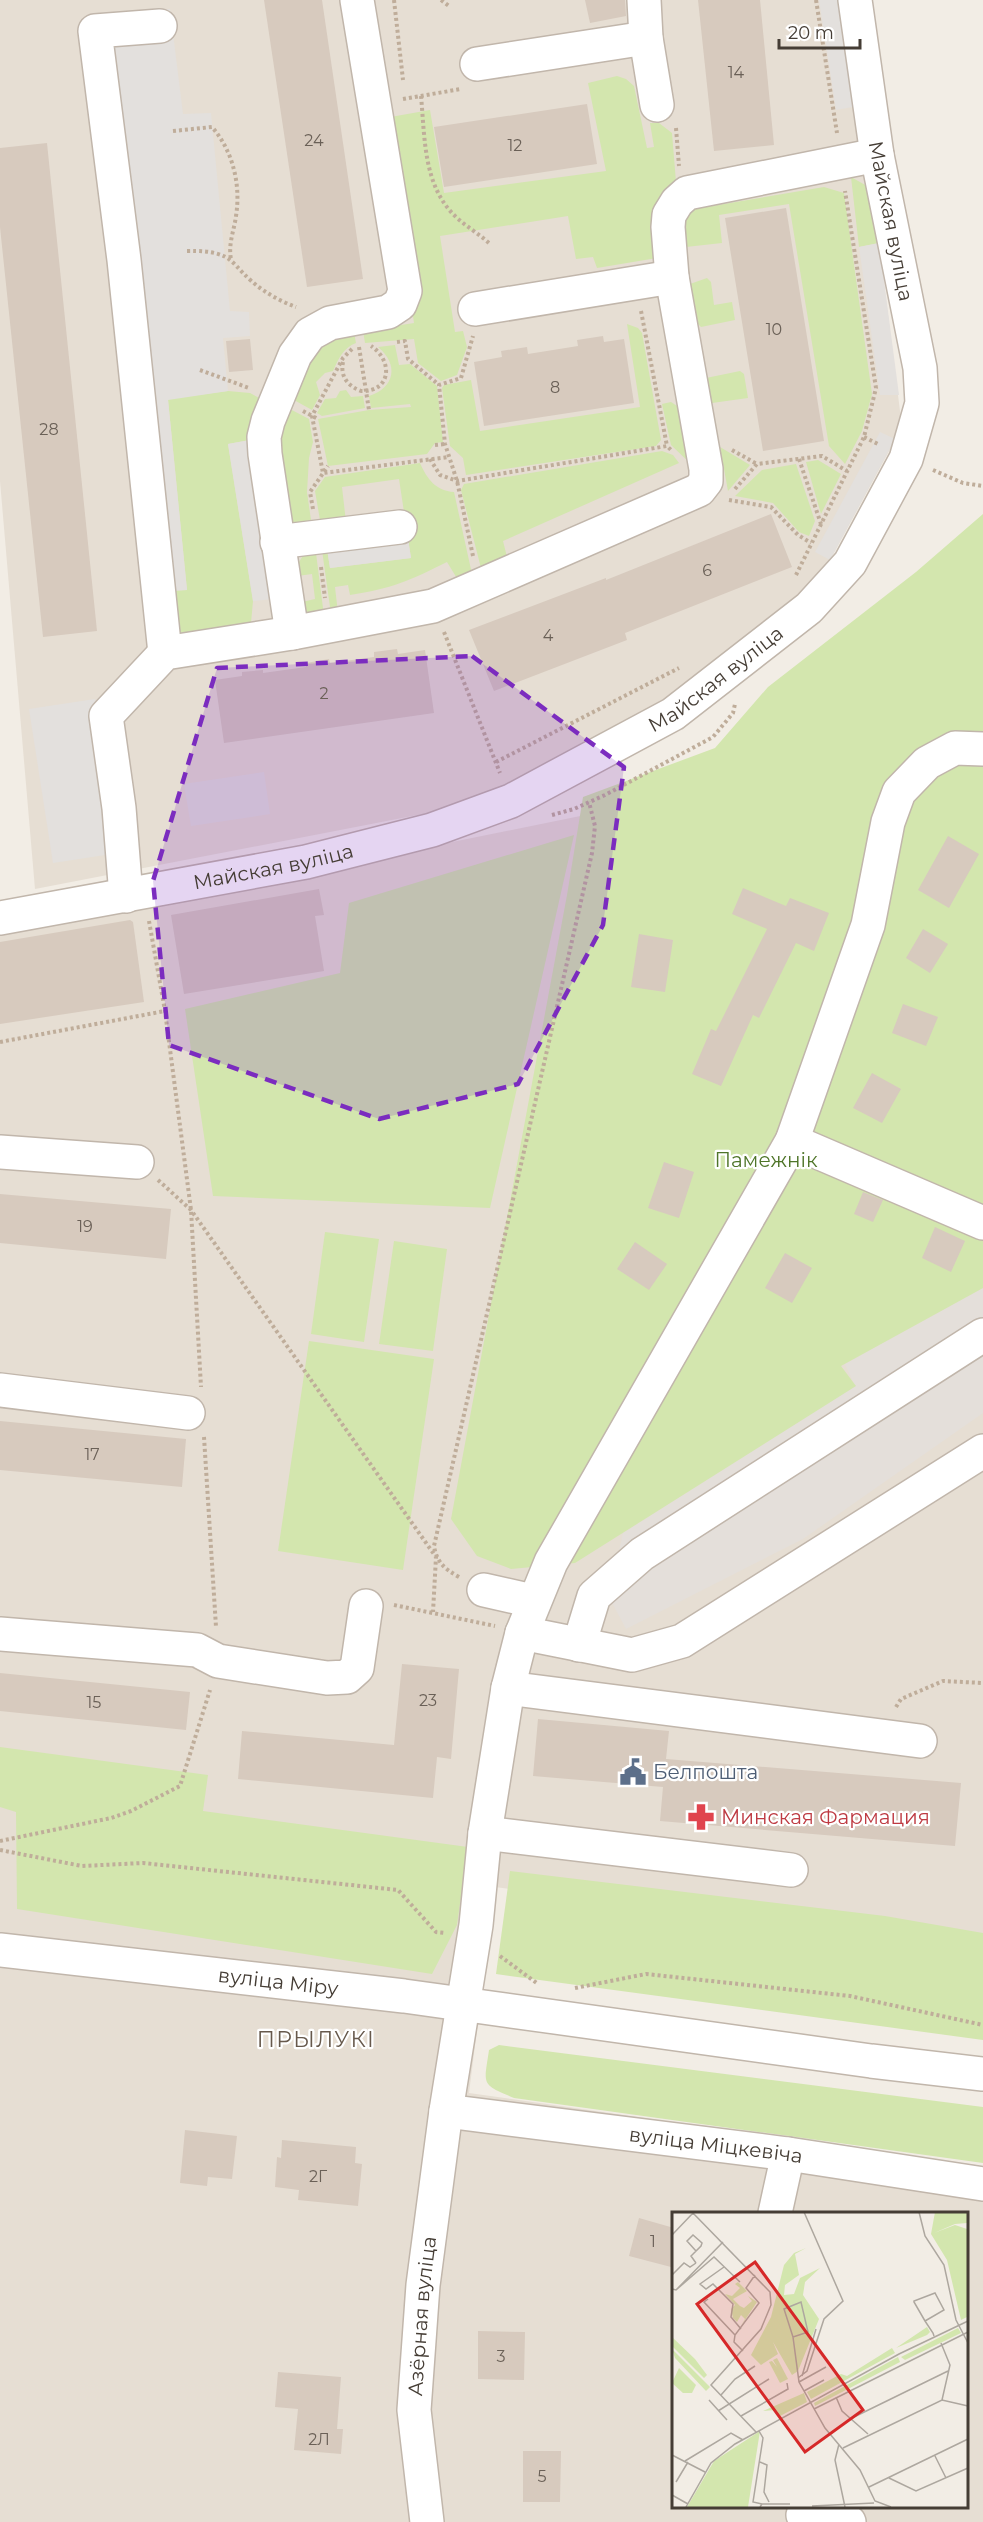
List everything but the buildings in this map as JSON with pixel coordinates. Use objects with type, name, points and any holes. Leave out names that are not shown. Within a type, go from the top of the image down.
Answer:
[{"type":"street","points":[[292,633],[265,454],[264,437],[268,422],[295,355],[310,334],[353,333],[400,304],[405,291],[357,0]]},
{"type":"street","points":[[644,0],[646,38],[657,105]]},
{"type":"street","name":"Майская вуліца","points":[[0,918],[318,859],[432,830],[511,801],[673,714],[809,608],[850,562],[906,459],[922,403],[920,368],[877,155],[855,0]]},
{"type":"street","points":[[160,26],[95,31],[124,260],[165,653]]},
{"type":"street","points":[[477,64],[646,38]]},
{"type":"street","points":[[135,893],[119,808],[106,716],[165,653],[292,633],[434,606],[480,588],[699,490],[706,481],[706,469],[672,278],[669,215],[676,202],[687,193],[877,155]]},
{"type":"street","points":[[475,309],[672,278]]},
{"type":"street","points":[[277,542],[400,527]]},
{"type":"street","name":"Азёрная вуліца","points":[[427,2522],[414,2410],[423,2285],[446,2111],[476,1925],[485,1833],[508,1688],[522,1633],[551,1562],[792,1141],[868,925],[888,822],[899,792],[927,763],[955,748],[983,749]]},
{"type":"street","points":[[792,1141],[983,1223]]},
{"type":"street","points":[[0,1152],[138,1162]]},
{"type":"street","points":[[579,1645],[594,1596],[642,1554],[983,1335]]},
{"type":"street","points":[[0,1390],[197,1410]]},
{"type":"street","points":[[522,1633],[632,1655],[682,1641],[983,1451]]},
{"type":"street","points":[[484,1590],[534,1601]]},
{"type":"street","points":[[0,1635],[197,1650],[218,1662],[327,1678],[347,1677],[357,1668],[366,1606]]},
{"type":"street","points":[[508,1688],[920,1741]]},
{"type":"street","points":[[485,1833],[791,1870]]},
{"type":"street","name":"вуліца Міру","points":[[0,1950],[462,2004],[871,2061],[983,2073]]},
{"type":"street","name":"вуліца Міцкевіча","points":[[446,2111],[788,2154],[983,2184]]},
{"type":"street","points":[[775,2212],[788,2154]]},
{"type":"street","points":[[802,2514],[849,2522]]},
{"type":"path","points":[[394,0],[405,99]]},
{"type":"path","points":[[441,0],[449,6]]},
{"type":"path","points":[[794,580],[868,426],[876,388],[816,0]]},
{"type":"path","points":[[421,96],[430,174],[436,191],[455,216],[489,243]]},
{"type":"path","points":[[173,131],[212,127],[221,137],[229,152],[238,201],[229,249],[231,259]]},
{"type":"path","points":[[187,251],[219,253],[231,259],[261,289],[353,333],[382,344]]},
{"type":"path","points":[[636,284],[667,446],[673,453]]},
{"type":"path","points":[[439,385],[461,378],[473,336],[475,309]]},
{"type":"path","points":[[353,333],[351,350],[344,358],[312,416],[323,473],[449,457]]},
{"type":"path","points":[[353,333],[369,410]]},
{"type":"path","points":[[344,358],[342,369],[347,384],[354,388],[366,391],[377,388],[387,373],[383,357],[353,333]]},
{"type":"path","points":[[394,343],[405,342],[408,359],[439,385],[445,444],[457,481],[480,588]]},
{"type":"path","points":[[435,445],[445,444]]},
{"type":"path","points":[[430,459],[440,475],[457,481],[667,446]]},
{"type":"path","points":[[811,543],[798,535],[771,507],[725,499],[757,464],[822,456],[847,471]]},
{"type":"path","points":[[799,459],[821,524]]},
{"type":"path","points":[[434,606],[511,801]]},
{"type":"path","points":[[496,762],[685,666]]},
{"type":"path","points":[[433,1612],[436,1557],[434,1546],[591,853],[594,826],[589,802]]},
{"type":"path","points":[[0,1841],[111,1818],[180,1786],[218,1662],[197,1410],[191,1210],[165,1011],[135,893]]},
{"type":"path","points":[[0,1042],[165,1011]]},
{"type":"path","points":[[138,1162],[191,1210],[445,1569],[484,1590]]},
{"type":"path","points":[[366,1606],[393,1605],[522,1633]]},
{"type":"path","points":[[876,1735],[901,1699],[943,1681],[983,1683]]},
{"type":"highlighted area","points":[[472,656],[624,767],[603,925],[518,1084],[379,1119],[169,1045],[153,881],[217,668]]},
{"type":"shaded area","points":[[0,0],[842,0],[879,243],[902,427],[830,560],[801,597],[660,707],[464,806],[35,889],[0,481]]},
{"type":"shaded area","points":[[819,0],[842,0],[858,106],[836,110]]},
{"type":"shaded area","points":[[170,9],[183,114],[211,113],[230,311],[249,312],[250,336],[223,338],[228,391],[168,400],[187,590],[146,592],[81,20]]},
{"type":"shaded area","points":[[879,243],[899,395],[880,395],[859,247]]},
{"type":"shaded area","points":[[880,432],[895,439],[830,560],[815,552]]},
{"type":"shaded area","points":[[250,440],[273,599],[253,601],[228,444]]},
{"type":"shaded area","points":[[408,539],[411,558],[330,568],[327,549]]},
{"type":"shaded area","points":[[95,699],[118,853],[53,863],[29,709]]},
{"type":"shaded area","points":[[983,734],[983,1952],[495,1887],[469,2093],[983,2166],[983,2522],[0,2522],[0,934]]},
{"type":"shaded area","points":[[264,772],[270,814],[191,826],[184,784]]},
{"type":"shaded area","points":[[983,1288],[983,1413],[803,1539],[626,1629],[609,1597],[623,1533],[855,1386],[845,1364]]},
{"type":"green space","points":[[617,76],[626,79],[634,86],[647,148],[654,147],[650,123],[659,123],[672,133],[676,182],[662,196],[657,258],[597,268],[593,257],[576,259],[568,216],[440,236],[455,332],[463,331],[467,347],[457,375],[441,381],[418,363],[414,339],[365,343],[363,331],[414,323],[385,118],[430,110],[444,193],[606,171],[588,83]]},
{"type":"green space","points":[[851,177],[867,186],[879,243],[859,247]]},
{"type":"green space","points":[[824,187],[844,193],[872,394],[862,431],[845,464],[829,446],[789,204],[719,215],[722,243],[686,247],[685,236],[685,222],[694,209]]},
{"type":"green space","points":[[707,278],[711,282],[714,305],[732,302],[735,320],[701,327],[697,323],[689,288],[690,284]]},
{"type":"green space","points":[[627,324],[638,328],[642,333],[661,440],[656,446],[466,475],[463,458],[450,446],[442,388],[444,385],[471,380],[480,431],[640,407]]},
{"type":"green space","points":[[354,332],[356,343],[339,358],[333,371],[325,373],[316,382],[320,395],[312,410],[294,400],[308,365],[321,347],[341,335]]},
{"type":"green space","points":[[395,345],[399,365],[410,364],[437,386],[443,442],[435,443],[427,454],[328,466],[318,419],[369,410],[411,407],[410,404],[371,408],[369,396],[384,387],[391,375],[389,361],[378,347]]},
{"type":"green space","points":[[740,371],[744,374],[748,398],[712,403],[706,378]]},
{"type":"green space","points":[[346,390],[351,397],[363,396],[365,408],[322,416],[317,413],[325,399],[336,398],[340,391]]},
{"type":"green space","points":[[228,391],[250,393],[263,400],[250,440],[228,444],[253,601],[251,623],[183,636],[174,629],[168,591],[187,590],[168,399]]},
{"type":"green space","points":[[671,402],[680,408],[691,464],[671,445],[662,404]]},
{"type":"green space","points":[[290,409],[309,419],[313,442],[309,458],[307,492],[312,527],[295,525],[290,521],[277,450],[279,434]]},
{"type":"green space","points":[[720,447],[750,465],[728,491]]},
{"type":"green space","points":[[662,451],[673,455],[679,463],[503,541],[508,561],[482,572],[461,490],[464,484]]},
{"type":"green space","points":[[818,460],[841,474],[821,514],[806,462]]},
{"type":"green space","points":[[420,463],[437,487],[454,492],[472,574],[458,580],[447,562],[411,579],[377,590],[350,595],[348,585],[335,587],[338,613],[331,614],[322,550],[327,549],[330,568],[411,558],[399,479],[342,487],[346,522],[321,526],[315,491],[325,477]]},
{"type":"green space","points":[[796,464],[815,521],[809,536],[799,532],[773,503],[735,496],[762,470]]},
{"type":"green space","name":"Памежнік","points":[[983,514],[983,1288],[841,1366],[856,1386],[575,1563],[511,1569],[477,1556],[451,1519],[567,895],[583,797],[715,748],[768,687],[916,572]]},
{"type":"green space","points":[[316,553],[324,616],[307,618],[302,602],[315,599],[312,574],[297,576],[296,567],[304,554]]},
{"type":"green space","points":[[574,835],[490,1208],[213,1196],[185,1009],[340,973],[349,903]]},
{"type":"green space","points":[[325,1232],[379,1239],[364,1342],[311,1334]]},
{"type":"green space","points":[[394,1241],[447,1249],[433,1351],[379,1344]]},
{"type":"green space","points":[[309,1341],[434,1359],[403,1570],[278,1551]]},
{"type":"green space","points":[[0,1747],[208,1775],[203,1811],[468,1847],[457,1925],[432,1974],[17,1909],[16,1812],[0,1807]]},
{"type":"green space","points":[[510,1871],[885,1916],[983,1933],[983,2040],[496,1974]]},
{"type":"green space","points":[[499,2045],[983,2107],[983,2163],[514,2098],[495,2090],[487,2082],[489,2050]]},
{"type":"place","name":"Белпошта","points":[[633,1772]]},
{"type":"place","name":"Минская Фармация","points":[[701,1817]]},
{"type":"district","name":"ПРЫЛУКІ","points":[[316,2039]]}]
